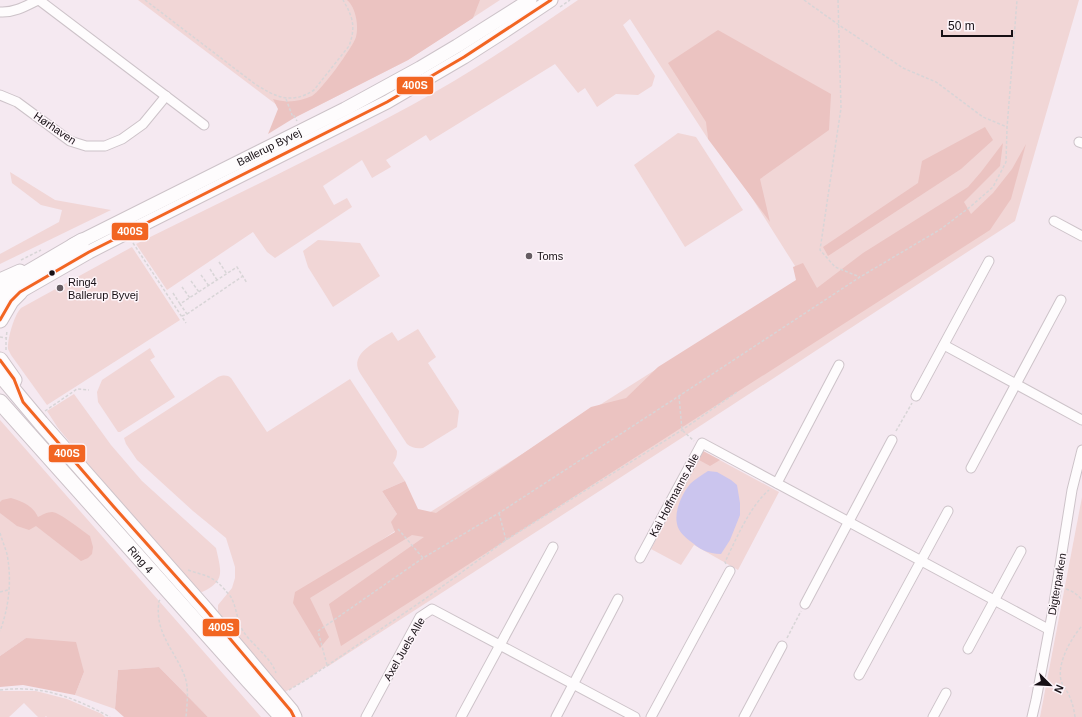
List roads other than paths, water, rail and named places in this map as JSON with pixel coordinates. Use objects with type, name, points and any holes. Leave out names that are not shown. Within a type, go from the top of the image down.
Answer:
[{"type":"main road","name":"Ballerup Byvej","points":[[0,280],[345,109],[457,46],[530,0]]},
{"type":"main road","name":"Ballerup Byvej","points":[[0,303],[121,236],[387,102],[464,57],[551,0]]},
{"type":"main road","points":[[0,289],[82,240]]},
{"type":"main road","points":[[0,320],[11,301],[20,292]]},
{"type":"main road","points":[[0,360],[14,379],[23,402]]},
{"type":"main road","name":"Ring 4","points":[[0,374],[23,402],[43,417],[294,717]]},
{"type":"main road","points":[[0,385],[18,406],[43,417]]},
{"type":"main road","name":"Ring 4","points":[[0,402],[282,717]]},
{"type":"street","points":[[0,12],[6,12],[24,7],[38,0],[204,125]]},
{"type":"street","name":"Hørhaven","points":[[0,95],[17,102],[70,141],[86,146],[104,146],[122,139],[143,124],[166,96]]},
{"type":"street","points":[[1054,221],[1082,236]]},
{"type":"street","points":[[916,396],[989,262]]},
{"type":"street","points":[[971,468],[1061,300]]},
{"type":"street","points":[[944,345],[1082,420]]},
{"type":"street","points":[[777,483],[839,365]]},
{"type":"street","points":[[805,604],[892,440]]},
{"type":"street","name":"Kai Hoffmanns Alle","points":[[640,558],[702,443],[1048,629]]},
{"type":"street","name":"Digterparken","points":[[1032,717],[1072,490],[1082,450]]},
{"type":"street","points":[[859,675],[948,511]]},
{"type":"street","points":[[461,717],[552,547]]},
{"type":"street","points":[[968,649],[1021,551]]},
{"type":"street","points":[[651,717],[730,571]]},
{"type":"street","points":[[556,717],[618,599]]},
{"type":"street","name":"Axel Juels Alle","points":[[366,717],[420,617],[432,609],[635,717]]},
{"type":"street","points":[[744,717],[782,646]]},
{"type":"street","points":[[933,717],[946,693]]},
{"type":"place","name":"Toms","points":[[529,256]]},
{"type":"place","name":"Ring4 Ballerup Byvej","points":[[60,288]]}]
